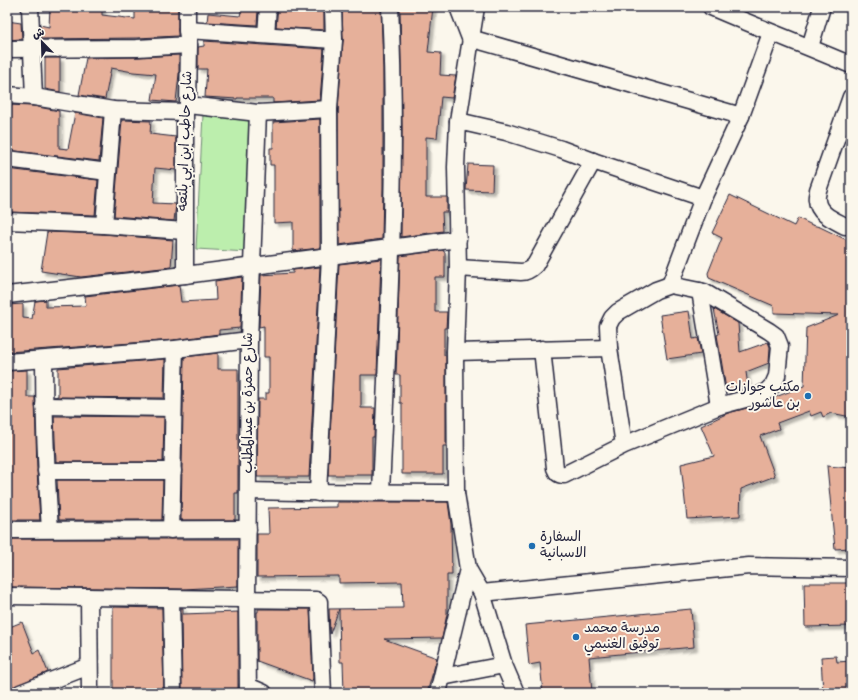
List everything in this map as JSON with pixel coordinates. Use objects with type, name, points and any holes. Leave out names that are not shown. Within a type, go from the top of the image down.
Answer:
[{"type":"street","points":[[30,7],[34,97]]},
{"type":"street","name":"شارع حاطب ابن ابي بلتعه","points":[[185,275],[184,231],[188,37],[187,7]]},
{"type":"street","points":[[266,35],[268,7]]},
{"type":"street","points":[[318,493],[330,256],[329,109],[334,40],[333,7]]},
{"type":"street","points":[[381,492],[391,247],[393,72],[390,7]]},
{"type":"street","points":[[458,7],[470,38]]},
{"type":"street","points":[[476,7],[458,121],[456,167],[458,239],[455,352],[456,494],[468,569],[482,593],[504,665],[516,693]]},
{"type":"street","points":[[711,7],[743,13],[771,33],[810,47],[851,65]]},
{"type":"street","points":[[810,47],[822,7]]},
{"type":"street","points":[[670,285],[703,198],[741,116],[771,33]]},
{"type":"street","points":[[7,50],[137,48],[188,37],[266,35],[334,40]]},
{"type":"street","points":[[470,38],[741,116]]},
{"type":"street","points":[[7,95],[34,97],[112,110],[186,108],[258,113],[329,109]]},
{"type":"street","points":[[845,226],[828,217],[821,210],[817,200],[818,190],[851,97]]},
{"type":"street","points":[[104,225],[112,110]]},
{"type":"street","name":"شارع حمزة بن عبدالمطلب","points":[[248,690],[247,600],[249,340],[258,113]]},
{"type":"street","points":[[458,121],[506,132],[561,149],[703,198]]},
{"type":"street","points":[[7,159],[108,172]]},
{"type":"street","points":[[458,268],[521,272],[528,271],[536,265],[593,161]]},
{"type":"street","points":[[7,221],[104,225],[184,231]]},
{"type":"street","points":[[7,295],[185,275],[458,239]]},
{"type":"street","points":[[542,349],[555,468],[557,473],[564,475],[624,445],[719,406],[760,394],[770,388],[777,376],[780,346],[778,339],[774,334],[722,302],[700,291],[670,285],[656,290],[618,312],[612,318],[608,326],[609,348],[624,445]]},
{"type":"street","points":[[700,291],[719,406]]},
{"type":"street","points":[[7,362],[175,349],[249,340]]},
{"type":"street","points":[[455,352],[609,348]]},
{"type":"street","points":[[171,530],[175,349]]},
{"type":"street","points":[[44,360],[46,471],[50,529]]},
{"type":"street","points":[[44,406],[173,408]]},
{"type":"street","points":[[46,471],[173,470]]},
{"type":"street","points":[[249,491],[456,494]]},
{"type":"street","points":[[7,530],[248,529]]},
{"type":"street","points":[[482,593],[749,566],[851,568]]},
{"type":"street","points":[[438,693],[468,569]]},
{"type":"street","points":[[7,596],[247,600],[312,599],[318,602],[323,693]]},
{"type":"street","points":[[89,597],[90,693]]},
{"type":"street","points":[[171,599],[173,693]]},
{"type":"street","points":[[442,677],[504,665]]},
{"type":"street","points":[[20,693],[89,666]]},
{"type":"street","points":[[248,690],[264,693]]},
{"type":"green space","points":[[203,115],[255,118],[248,252],[196,249]]},
{"type":"building","points":[[50,7],[102,7],[102,15],[135,19],[135,7],[178,7],[178,36],[41,39],[40,25],[49,27]]},
{"type":"building","points":[[242,7],[258,10],[257,25],[207,22],[208,13],[240,16]]},
{"type":"building","points":[[278,7],[324,7],[324,30],[276,27]]},
{"type":"building","points":[[342,7],[381,7],[383,68],[383,188],[382,239],[339,245],[338,109],[343,41]]},
{"type":"building","points":[[400,7],[433,7],[428,52],[441,53],[440,75],[456,76],[452,98],[441,97],[437,138],[426,137],[426,197],[447,197],[447,212],[442,212],[443,231],[401,237],[402,128]]},
{"type":"building","points":[[7,21],[21,23],[22,39],[7,40]]},
{"type":"building","points":[[204,41],[324,49],[320,100],[273,103],[273,98],[237,99],[205,97],[207,69],[198,69],[198,47],[204,46]]},
{"type":"building","points":[[179,55],[179,74],[176,102],[152,100],[156,74],[111,68],[105,99],[79,95],[86,58]]},
{"type":"building","points":[[45,58],[60,58],[60,92],[45,89]]},
{"type":"building","points":[[7,105],[33,106],[59,111],[59,148],[68,149],[75,113],[103,118],[99,161],[7,150]]},
{"type":"building","points":[[320,119],[320,248],[293,251],[293,222],[274,223],[274,165],[270,165],[270,148],[273,148],[273,122]]},
{"type":"building","points":[[122,120],[151,121],[150,134],[176,137],[176,170],[155,168],[153,203],[176,204],[174,221],[114,216]]},
{"type":"building","points":[[468,164],[493,165],[492,191],[466,190]]},
{"type":"building","points":[[7,169],[98,180],[95,215],[7,212]]},
{"type":"building","points":[[730,195],[794,226],[798,218],[851,242],[851,417],[831,413],[823,417],[821,412],[811,416],[809,411],[777,423],[779,429],[760,436],[775,476],[741,489],[740,516],[687,519],[681,464],[714,456],[701,426],[728,413],[762,404],[804,386],[806,328],[839,315],[774,313],[774,306],[709,278],[708,273],[722,238],[712,233]]},
{"type":"building","points":[[47,232],[103,234],[173,240],[171,267],[81,277],[41,271]]},
{"type":"building","points":[[443,250],[445,252],[445,277],[435,277],[435,312],[447,312],[446,328],[444,328],[444,355],[446,355],[446,446],[443,446],[443,474],[402,474],[402,403],[400,403],[400,375],[396,375],[400,256]]},
{"type":"building","points":[[381,259],[377,375],[361,375],[361,408],[375,408],[374,437],[372,437],[372,475],[328,475],[339,264]]},
{"type":"building","points":[[320,267],[309,477],[257,477],[258,399],[266,399],[266,393],[269,393],[269,357],[264,357],[264,326],[259,327],[261,275],[293,273],[293,270]]},
{"type":"building","points":[[242,277],[240,328],[219,330],[219,334],[174,340],[7,352],[7,305],[23,304],[23,318],[32,319],[35,301],[46,300],[46,307],[86,306],[85,296],[179,285],[181,302],[216,300],[215,281]]},
{"type":"building","points":[[714,309],[738,323],[740,352],[768,342],[770,347],[769,363],[746,372],[748,386],[726,389],[717,335],[719,334]]},
{"type":"building","points":[[689,311],[693,339],[698,338],[701,354],[667,359],[660,315]]},
{"type":"building","points":[[218,353],[218,369],[238,369],[238,493],[235,493],[235,520],[181,520],[184,357]]},
{"type":"building","points":[[165,359],[164,398],[54,397],[58,396],[58,368]]},
{"type":"building","points":[[27,370],[27,397],[35,397],[40,520],[7,520],[7,371]]},
{"type":"building","points":[[54,416],[164,417],[163,462],[56,462]]},
{"type":"building","points":[[827,466],[851,468],[851,548],[835,549]]},
{"type":"building","points":[[57,480],[163,480],[162,520],[59,520]]},
{"type":"building","points":[[337,502],[448,502],[451,524],[452,575],[447,575],[447,614],[442,638],[384,639],[437,658],[427,693],[344,693],[343,662],[340,662],[339,609],[330,634],[329,609],[403,608],[402,582],[339,583],[339,576],[257,577],[257,534],[269,534],[268,508],[337,507]]},
{"type":"building","points":[[7,539],[238,539],[238,586],[184,589],[7,587]]},
{"type":"building","points":[[804,583],[851,583],[851,626],[805,627]]},
{"type":"building","points":[[113,607],[162,608],[164,693],[113,693]]},
{"type":"building","points":[[181,608],[183,608],[183,614],[238,612],[238,693],[182,693]]},
{"type":"building","points":[[258,609],[310,609],[312,681],[257,661]]},
{"type":"building","points":[[691,609],[694,647],[589,657],[592,693],[543,693],[540,663],[529,665],[525,625]]},
{"type":"building","points":[[22,622],[34,653],[39,650],[48,672],[13,687],[7,671],[7,663],[13,661],[7,646],[7,628]]},
{"type":"building","points":[[836,656],[837,662],[851,661],[851,693],[823,693],[821,657]]},
{"type":"place","name":"مكتب جوازات بن عاشور","points":[[808,396]]},
{"type":"place","name":"السفارة الاسبانية","points":[[532,546]]},
{"type":"place","name":"مدرسة محمد توفيق الغنيمي","points":[[576,637]]}]
